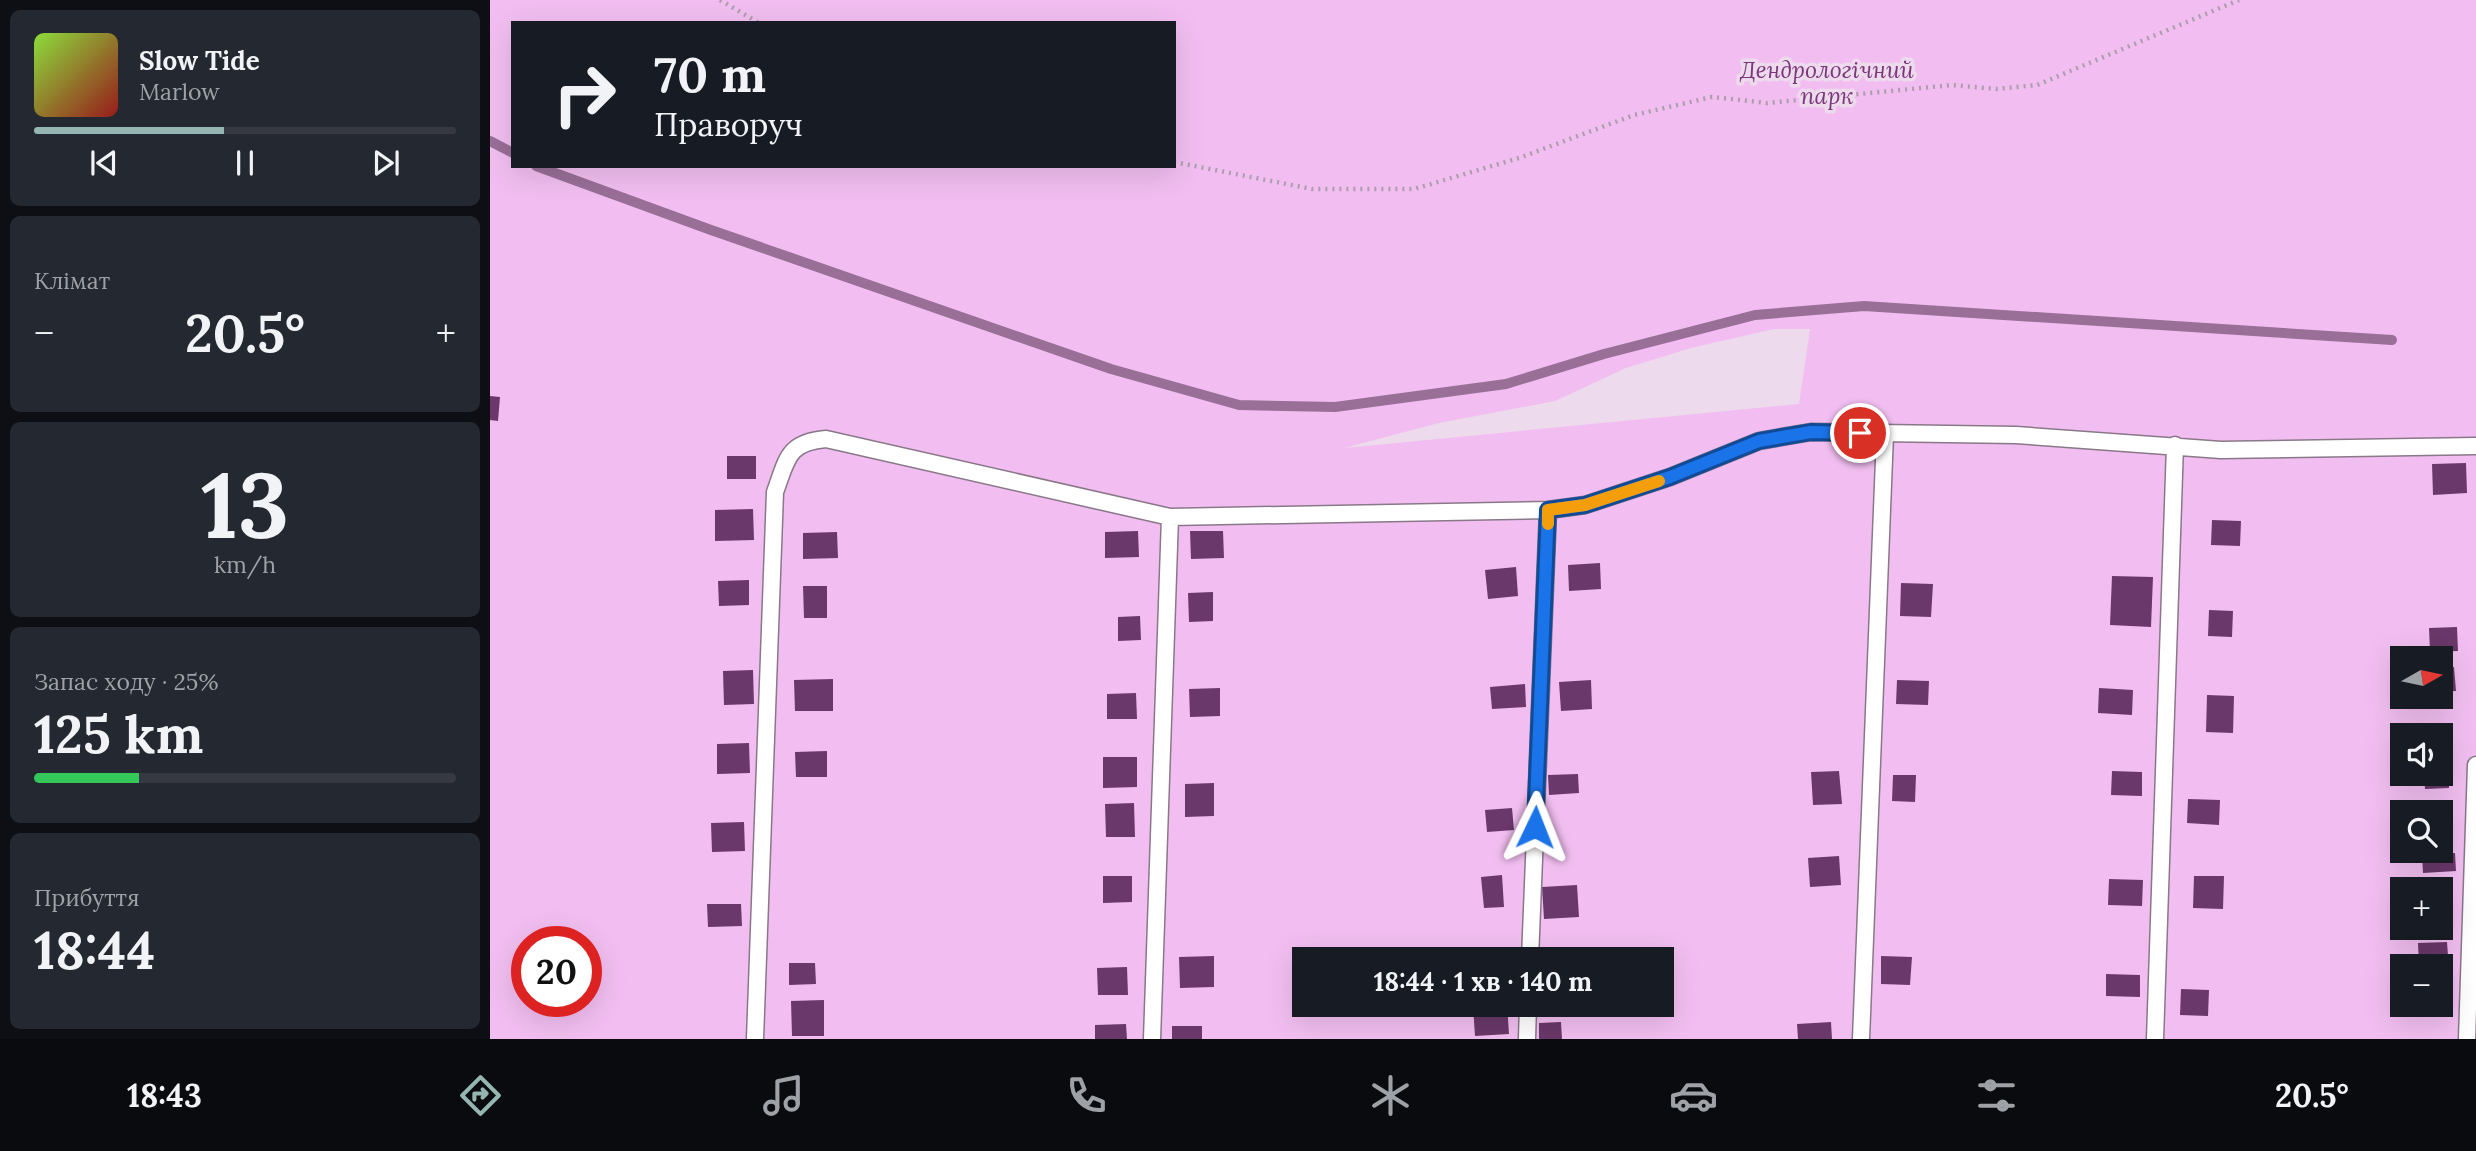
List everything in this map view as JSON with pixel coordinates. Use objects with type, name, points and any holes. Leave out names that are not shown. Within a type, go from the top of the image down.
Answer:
[{"type":"lane","points":[[755,1039],[775,492],[788,456],[805,441],[826,439],[1170,517],[1548,510],[1585,505],[1670,477],[1759,441],[1811,432],[2016,435],[2221,450],[2476,446]]},
{"type":"lane","points":[[1861,1039],[1885,433]]},
{"type":"lane","points":[[2155,1039],[2175,445]]},
{"type":"lane","points":[[1530,947],[1548,510]]},
{"type":"lane","points":[[1152,1039],[1170,517]]},
{"type":"lane","points":[[2467,1039],[2476,765]]},
{"type":"lane","points":[[1527,1039],[1528,1017]]},
{"type":"path","points":[[720,0],[756,21]]},
{"type":"path","points":[[1176,162],[1312,189],[1414,189],[1519,158],[1634,115],[1713,97],[1767,103],[1952,85],[1996,89],[2037,85],[2239,0]]},
{"type":"green space","name":"Дендрологічний парк","points":[[490,0],[2476,0],[2476,1039],[490,1039]],"holes":[[[1774,329],[1810,329],[1799,404],[1344,448],[1439,423],[1555,401],[1626,368],[1691,348]]]},
{"type":"building","points":[[490,396],[500,397],[498,421],[490,420]]},
{"type":"building","points":[[727,456],[756,456],[756,479],[727,479]]},
{"type":"building","points":[[2466,463],[2467,493],[2433,495],[2432,464]]},
{"type":"building","points":[[753,509],[754,540],[715,541],[715,510]]},
{"type":"building","points":[[2212,520],[2241,521],[2240,546],[2211,545]]},
{"type":"building","points":[[1138,531],[1139,557],[1105,558],[1105,532]]},
{"type":"building","points":[[1190,531],[1223,531],[1224,558],[1191,559]]},
{"type":"building","points":[[837,532],[838,558],[803,559],[803,533]]},
{"type":"building","points":[[1600,563],[1601,589],[1569,591],[1568,565]]},
{"type":"building","points":[[1516,567],[1518,596],[1488,599],[1485,570]]},
{"type":"building","points":[[2112,576],[2153,577],[2151,627],[2110,625]]},
{"type":"building","points":[[749,580],[749,605],[719,606],[718,581]]},
{"type":"building","points":[[1901,583],[1933,584],[1931,617],[1900,616]]},
{"type":"building","points":[[803,586],[827,586],[827,618],[804,618]]},
{"type":"building","points":[[1213,592],[1213,621],[1189,622],[1188,593]]},
{"type":"building","points":[[2209,610],[2233,611],[2232,637],[2208,636]]},
{"type":"building","points":[[1140,616],[1141,640],[1118,641],[1118,617]]},
{"type":"building","points":[[2457,627],[2458,651],[2454,651],[2454,646],[2430,646],[2429,628]]},
{"type":"building","points":[[753,670],[754,704],[724,705],[723,671]]},
{"type":"building","points":[[833,679],[833,711],[795,711],[794,680]]},
{"type":"building","points":[[1591,680],[1592,709],[1561,711],[1559,682]]},
{"type":"building","points":[[1897,680],[1929,681],[1928,705],[1896,704]]},
{"type":"building","points":[[1525,684],[1526,707],[1492,709],[1490,687]]},
{"type":"building","points":[[1220,688],[1220,716],[1190,717],[1189,689]]},
{"type":"building","points":[[2099,688],[2133,690],[2132,715],[2098,713]]},
{"type":"building","points":[[1136,693],[1137,719],[1107,719],[1107,694]]},
{"type":"building","points":[[2207,695],[2234,696],[2233,733],[2206,732]]},
{"type":"building","points":[[749,743],[750,773],[717,774],[717,744]]},
{"type":"building","points":[[827,751],[827,777],[796,777],[795,752]]},
{"type":"building","points":[[1103,757],[1137,757],[1137,787],[1103,788]]},
{"type":"building","points":[[1839,771],[1842,804],[1813,805],[1811,772]]},
{"type":"building","points":[[2112,771],[2142,772],[2142,796],[2111,795]]},
{"type":"building","points":[[1578,774],[1579,793],[1549,795],[1548,775]]},
{"type":"building","points":[[1893,775],[1916,775],[1915,802],[1892,801]]},
{"type":"building","points":[[1214,783],[1214,816],[1185,817],[1185,784]]},
{"type":"building","points":[[2425,786],[2449,786],[2449,788],[2425,789]]},
{"type":"building","points":[[2188,799],[2220,800],[2219,825],[2187,823]]},
{"type":"building","points":[[1134,803],[1135,837],[1106,837],[1105,804]]},
{"type":"building","points":[[1512,808],[1514,830],[1487,832],[1485,810]]},
{"type":"building","points":[[744,822],[745,851],[712,852],[711,823]]},
{"type":"building","points":[[2453,853],[2456,871],[2423,873],[2422,863],[2453,863]]},
{"type":"building","points":[[1839,856],[1841,885],[1810,887],[1808,858]]},
{"type":"building","points":[[1502,875],[1504,907],[1484,908],[1481,877]]},
{"type":"building","points":[[1103,876],[1132,876],[1132,902],[1103,903]]},
{"type":"building","points":[[2194,876],[2224,876],[2223,909],[2193,908]]},
{"type":"building","points":[[2109,879],[2143,880],[2142,906],[2108,905]]},
{"type":"building","points":[[1577,885],[1579,917],[1544,919],[1542,887]]},
{"type":"building","points":[[707,904],[741,904],[742,926],[708,927]]},
{"type":"building","points":[[2447,942],[2448,954],[2418,954],[2418,943]]},
{"type":"building","points":[[1214,956],[1214,987],[1180,988],[1179,957]]},
{"type":"building","points":[[1881,956],[1912,957],[1910,985],[1881,984]]},
{"type":"building","points":[[789,963],[815,963],[816,984],[789,985]]},
{"type":"building","points":[[1127,967],[1128,995],[1098,995],[1097,968]]},
{"type":"building","points":[[2106,974],[2140,975],[2140,997],[2106,996]]},
{"type":"building","points":[[2181,989],[2209,990],[2208,1016],[2180,1015]]},
{"type":"building","points":[[824,1000],[824,1036],[792,1036],[791,1001]]},
{"type":"building","points":[[1474,1017],[1508,1017],[1509,1034],[1475,1036]]},
{"type":"building","points":[[1561,1022],[1562,1039],[1539,1039],[1539,1023]]},
{"type":"building","points":[[1831,1022],[1832,1039],[1798,1039],[1797,1024]]},
{"type":"building","points":[[1126,1024],[1127,1039],[1095,1039],[1095,1025]]},
{"type":"building","points":[[1172,1026],[1202,1026],[1202,1039],[1172,1039]]},
{"type":"waterway","points":[[490,141],[511,152]]},
{"type":"waterway","points":[[541,168],[1111,369],[1239,405],[1335,407],[1506,384],[1604,354],[1755,315],[1864,306],[2392,340]]},
{"type":"slow traffic","points":[[1548,524],[1548,510],[1585,505],[1659,481]]},
{"type":"route","points":[[1535,827],[1548,510],[1585,505],[1670,477],[1759,441],[1811,432],[1860,433]]}]
